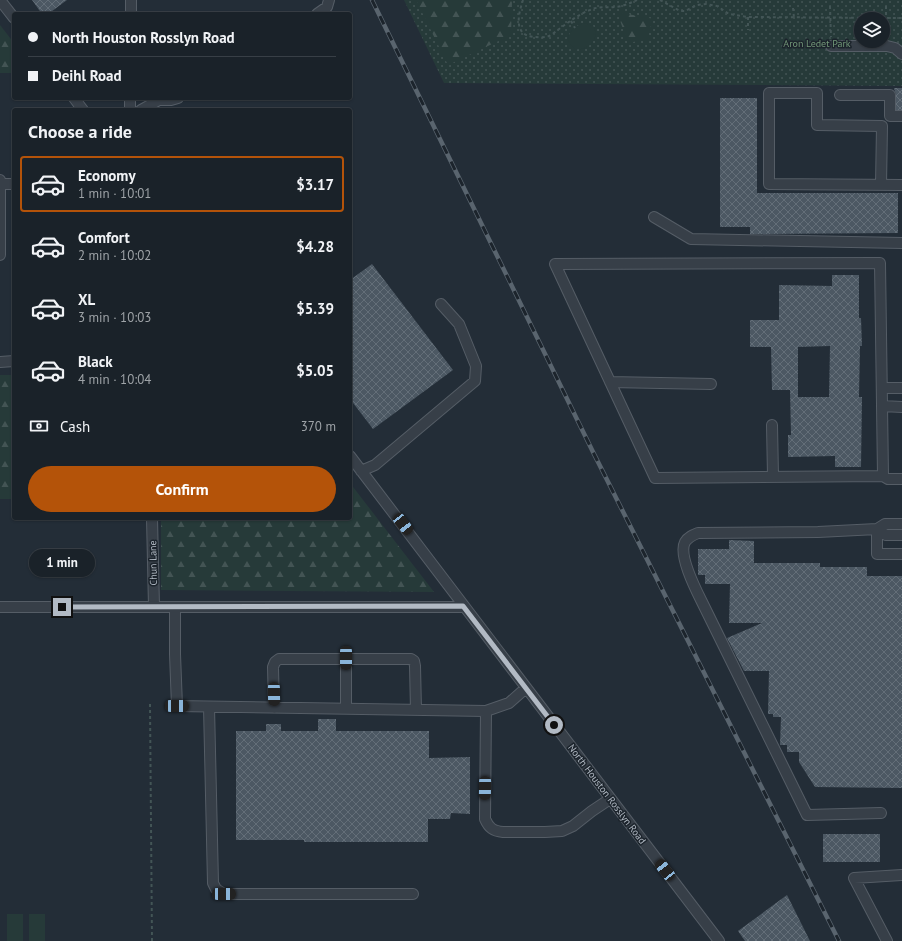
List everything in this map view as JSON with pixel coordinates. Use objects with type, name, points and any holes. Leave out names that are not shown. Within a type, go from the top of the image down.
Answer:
[{"type":"street","points":[[0,0],[12,15]]},
{"type":"street","points":[[131,0],[131,12]]},
{"type":"street","points":[[320,12],[327,7],[329,0]]},
{"type":"street","points":[[831,46],[887,46],[894,48],[902,54]]},
{"type":"street","points":[[881,185],[882,126],[817,125],[817,93],[769,93],[769,184],[881,185],[902,185]]},
{"type":"street","points":[[840,95],[890,95],[890,116],[902,116]]},
{"type":"street","points":[[145,108],[159,100],[170,100]]},
{"type":"street","points":[[0,180],[0,255]]},
{"type":"street","points":[[0,184],[12,184]]},
{"type":"street","points":[[654,217],[691,239],[902,243]]},
{"type":"street","points":[[883,476],[880,263],[556,264],[655,478],[883,476],[888,479],[902,479]]},
{"type":"street","points":[[362,471],[375,465],[475,381],[476,366],[459,324],[441,304]]},
{"type":"street","points":[[0,362],[12,361]]},
{"type":"street","points":[[610,382],[711,384]]},
{"type":"street","points":[[882,388],[902,388]]},
{"type":"street","points":[[882,406],[902,407]]},
{"type":"street","points":[[772,425],[772,476]]},
{"type":"street","name":"North Houston Rosslyn Road","points":[[352,458],[719,941]]},
{"type":"street","name":"Chun Lane","points":[[152,520],[154,607]]},
{"type":"street","points":[[881,814],[807,815],[702,602],[688,570],[683,552],[684,543],[691,536],[698,533],[818,532],[877,529],[885,524],[902,524]]},
{"type":"street","points":[[877,529],[886,535],[902,535]]},
{"type":"street","points":[[877,529],[878,554],[902,554]]},
{"type":"street","points":[[0,607],[463,606]]},
{"type":"street","points":[[175,607],[177,706],[486,711],[509,703],[526,688]]},
{"type":"street","points":[[274,708],[273,667],[275,662],[279,659],[346,658],[411,659],[414,661],[416,710]]},
{"type":"street","points":[[346,658],[346,709]]},
{"type":"street","points":[[209,707],[213,883],[216,888],[224,894],[413,894]]},
{"type":"street","points":[[486,711],[485,819],[489,828],[503,832],[562,831],[573,826],[592,810],[610,799]]},
{"type":"street","points":[[887,941],[854,878],[902,875]]},
{"type":"path","points":[[523,0],[519,10],[518,19],[520,28],[524,33],[531,36],[540,37],[549,36],[591,9],[601,6],[622,6],[637,0]]},
{"type":"path","points":[[660,0],[680,11],[685,11],[697,5],[706,4],[717,6],[729,14],[748,17],[854,18]]},
{"type":"path","points":[[830,6],[831,46]]},
{"type":"path","points":[[886,6],[886,12]]},
{"type":"path","points":[[793,8],[794,18]]},
{"type":"path","points":[[748,17],[748,30]]},
{"type":"path","points":[[890,18],[902,18]]},
{"type":"path","points":[[571,21],[575,28]]},
{"type":"path","points":[[150,704],[152,941]]},
{"type":"green space","name":"Aron Ledet Park","points":[[404,0],[902,0],[902,86],[444,83]]},
{"type":"green space","points":[[416,0],[512,0],[511,35],[448,65]]},
{"type":"green space","points":[[617,12],[654,19],[647,35],[648,39],[628,43]]},
{"type":"green space","points":[[585,23],[593,26],[595,31],[594,39],[589,46],[575,49],[569,43],[568,39],[570,33],[578,26]]},
{"type":"green space","points":[[0,25],[12,40],[12,73],[0,73]]},
{"type":"green space","points":[[0,375],[12,375],[12,499],[0,499]]},
{"type":"green space","points":[[352,486],[434,592],[161,590],[161,520],[352,520]]},
{"type":"green space","points":[[7,914],[23,914],[23,941],[7,941]]},
{"type":"green space","points":[[29,914],[45,914],[45,941],[29,941]]},
{"type":"building","points":[[32,0],[67,0],[51,12],[41,12]]},
{"type":"building","points":[[894,88],[902,88],[902,110],[896,110],[896,95]]},
{"type":"building","points":[[720,98],[757,98],[757,193],[898,193],[898,233],[750,234],[750,227],[720,227]]},
{"type":"building","points":[[372,264],[453,370],[373,429],[352,402],[352,279]]},
{"type":"building","points":[[832,275],[859,275],[859,318],[861,318],[862,346],[860,346],[859,397],[862,397],[861,467],[835,467],[835,456],[788,457],[788,435],[791,435],[790,390],[772,390],[771,347],[750,347],[750,320],[779,320],[779,285],[832,286]],"holes":[[[830,346],[829,397],[798,397],[798,347]]]},
{"type":"building","points":[[729,540],[754,541],[754,563],[820,563],[820,567],[867,567],[867,576],[902,576],[902,788],[815,787],[799,762],[799,752],[787,752],[787,745],[780,745],[781,717],[773,717],[773,714],[768,714],[769,671],[744,671],[727,638],[762,623],[729,623],[730,584],[705,584],[705,575],[698,575],[698,549],[729,549]]},
{"type":"building","points":[[318,719],[336,719],[336,731],[429,731],[429,758],[470,757],[470,814],[451,813],[450,819],[428,819],[428,842],[304,842],[304,840],[236,840],[236,731],[266,731],[266,724],[281,724],[281,731],[318,731]]},
{"type":"building","points":[[823,834],[880,834],[880,862],[823,862]]},
{"type":"building","points":[[787,895],[810,941],[745,941],[738,931]]},
{"type":"railway","points":[[372,0],[593,452],[839,941]]},
{"type":"route","points":[[62,607],[463,606],[554,725]]}]
